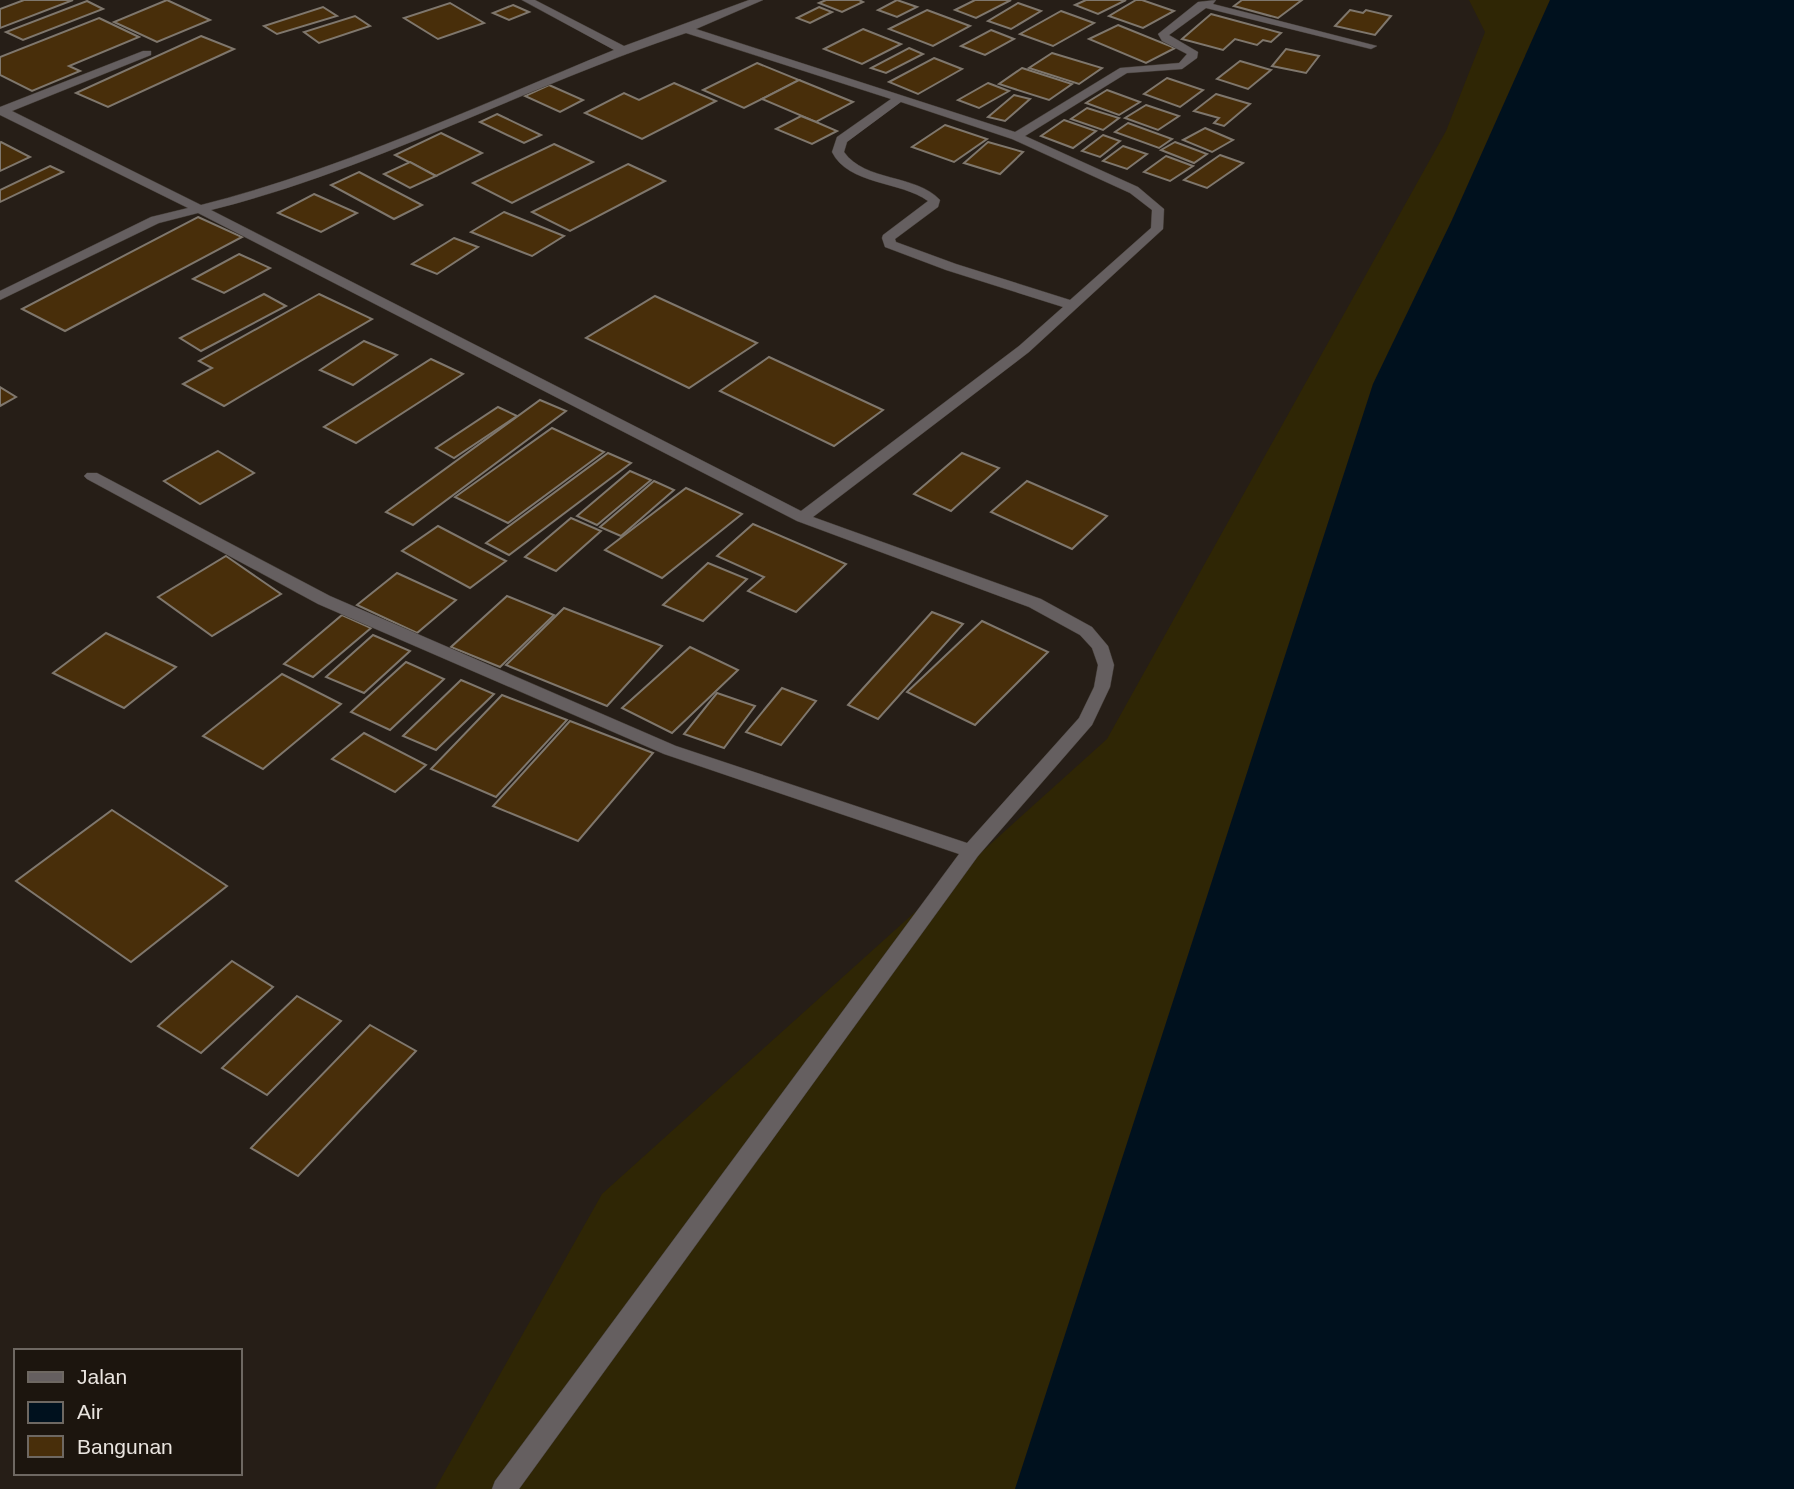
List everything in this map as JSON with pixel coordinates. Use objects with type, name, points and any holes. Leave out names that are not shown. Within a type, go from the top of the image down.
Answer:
[{"type":"street","points":[[527,0],[624,50]]},
{"type":"street","points":[[0,296],[135,228],[198,208],[247,197],[340,166],[624,50],[758,0]]},
{"type":"street","points":[[1016,136],[1124,71],[1182,66],[1193,56],[1192,52],[1166,39],[1163,34],[1207,2],[1371,46]]},
{"type":"street","points":[[686,29],[1016,136],[1134,190],[1158,209],[1157,229],[1024,349],[802,518]]},
{"type":"street","points":[[1,110],[146,52]]},
{"type":"street","points":[[901,97],[841,140],[838,146],[841,158],[862,172],[926,194],[934,200],[934,204],[926,211],[888,238],[890,244],[1072,305]]},
{"type":"street","points":[[1,110],[319,269],[802,518],[1035,603],[1086,631],[1100,646],[1106,665],[1102,687],[1086,721],[971,851],[504,1489]]},
{"type":"street","points":[[92,476],[324,600],[670,750],[971,851]]},
{"type":"sand","points":[[1469,0],[1550,0],[1452,220],[1373,384],[1015,1489],[435,1489],[602,1194],[1107,739],[1446,131],[1485,32]]},
{"type":"water","points":[[1550,0],[1794,0],[1794,1489],[1015,1489],[1373,384],[1452,220]]},
{"type":"building","points":[[24,0],[73,0],[0,28],[0,9]]},
{"type":"building","points":[[167,0],[210,20],[157,42],[114,22]]},
{"type":"building","points":[[826,0],[863,2],[842,12],[819,3]]},
{"type":"building","points":[[897,0],[917,7],[897,17],[878,10]]},
{"type":"building","points":[[975,0],[1011,0],[976,18],[955,10]]},
{"type":"building","points":[[1086,0],[1126,0],[1098,14],[1075,5]]},
{"type":"building","points":[[1136,0],[1174,11],[1143,28],[1109,16]]},
{"type":"building","points":[[1242,0],[1302,0],[1278,18],[1234,6]]},
{"type":"building","points":[[87,1],[103,9],[23,40],[6,32]]},
{"type":"building","points":[[450,3],[484,23],[438,39],[404,18]]},
{"type":"building","points":[[1018,3],[1041,11],[1011,29],[988,21]]},
{"type":"building","points":[[513,5],[529,12],[509,20],[493,13]]},
{"type":"building","points":[[323,7],[337,16],[277,34],[264,26]]},
{"type":"building","points":[[819,7],[832,12],[810,23],[797,18]]},
{"type":"building","points":[[927,10],[970,26],[933,46],[889,29]]},
{"type":"building","points":[[1350,10],[1363,13],[1366,10],[1391,16],[1375,35],[1335,26]]},
{"type":"building","points":[[1061,11],[1094,23],[1053,46],[1020,34]]},
{"type":"building","points":[[1211,14],[1281,33],[1271,42],[1263,40],[1257,45],[1235,39],[1223,50],[1182,39]]},
{"type":"building","points":[[355,16],[370,26],[319,43],[304,32]]},
{"type":"building","points":[[99,18],[139,37],[69,66],[80,71],[32,91],[0,75],[0,57]]},
{"type":"building","points":[[1118,25],[1175,48],[1146,63],[1089,39]]},
{"type":"building","points":[[863,29],[901,44],[862,64],[824,49]]},
{"type":"building","points":[[991,30],[1014,39],[985,55],[961,46]]},
{"type":"building","points":[[201,36],[234,49],[108,107],[76,93]]},
{"type":"building","points":[[909,48],[923,54],[886,73],[871,68]]},
{"type":"building","points":[[1286,49],[1319,56],[1306,73],[1272,66]]},
{"type":"building","points":[[1052,53],[1102,68],[1079,84],[1029,68]]},
{"type":"building","points":[[934,58],[962,69],[918,94],[889,82]]},
{"type":"building","points":[[1240,61],[1271,70],[1248,89],[1217,79]]},
{"type":"building","points":[[757,63],[799,80],[744,108],[703,90]]},
{"type":"building","points":[[1022,68],[1072,84],[1049,100],[999,84]]},
{"type":"building","points":[[1167,78],[1203,90],[1180,107],[1144,94]]},
{"type":"building","points":[[799,80],[853,102],[816,122],[762,99]]},
{"type":"building","points":[[674,83],[716,101],[642,139],[585,113],[624,93],[639,100]]},
{"type":"building","points":[[988,83],[1009,91],[979,108],[958,100]]},
{"type":"building","points":[[549,85],[583,100],[560,112],[525,96]]},
{"type":"building","points":[[1107,90],[1140,102],[1119,115],[1086,103]]},
{"type":"building","points":[[1216,94],[1250,104],[1224,126],[1214,123],[1219,118],[1194,111]]},
{"type":"building","points":[[1014,95],[1030,99],[1005,121],[988,117]]},
{"type":"building","points":[[1146,105],[1179,116],[1158,130],[1125,118]]},
{"type":"building","points":[[1087,108],[1119,118],[1103,130],[1071,119]]},
{"type":"building","points":[[497,114],[541,135],[524,143],[480,122]]},
{"type":"building","points":[[801,116],[837,131],[812,144],[776,129]]},
{"type":"building","points":[[1064,120],[1096,131],[1073,148],[1041,136]]},
{"type":"building","points":[[1128,123],[1172,139],[1159,148],[1115,132]]},
{"type":"building","points":[[945,125],[987,139],[954,162],[912,147]]},
{"type":"building","points":[[1205,128],[1233,140],[1212,152],[1183,140]]},
{"type":"building","points":[[441,133],[482,153],[436,176],[395,155]]},
{"type":"building","points":[[1103,135],[1120,141],[1100,157],[1082,151]]},
{"type":"building","points":[[1,142],[30,157],[0,171]]},
{"type":"building","points":[[988,142],[1023,152],[1000,174],[964,163]]},
{"type":"building","points":[[1175,142],[1207,154],[1194,163],[1161,150]]},
{"type":"building","points":[[554,144],[593,162],[512,203],[473,183]]},
{"type":"building","points":[[1123,146],[1147,154],[1127,169],[1103,161]]},
{"type":"building","points":[[1220,155],[1243,163],[1207,188],[1184,180]]},
{"type":"building","points":[[1166,156],[1193,166],[1170,181],[1144,172]]},
{"type":"building","points":[[410,162],[436,176],[410,188],[384,174]]},
{"type":"building","points":[[628,164],[665,181],[570,231],[532,212]]},
{"type":"building","points":[[50,166],[63,172],[0,202],[0,190]]},
{"type":"building","points":[[359,172],[422,205],[394,219],[331,185]]},
{"type":"building","points":[[314,194],[357,213],[321,232],[278,213]]},
{"type":"building","points":[[504,212],[564,236],[532,256],[471,232]]},
{"type":"building","points":[[198,217],[242,237],[65,331],[22,309]]},
{"type":"building","points":[[454,238],[478,247],[437,274],[412,264]]},
{"type":"building","points":[[239,254],[270,268],[224,293],[193,279]]},
{"type":"building","points":[[264,294],[286,306],[201,351],[180,338]]},
{"type":"building","points":[[319,294],[372,319],[224,406],[183,384],[212,368],[199,361]]},
{"type":"building","points":[[655,296],[757,343],[689,388],[586,338]]},
{"type":"building","points":[[364,341],[397,355],[353,385],[320,370]]},
{"type":"building","points":[[769,357],[883,410],[834,446],[720,391]]},
{"type":"building","points":[[431,359],[463,374],[356,443],[324,427]]},
{"type":"building","points":[[0,387],[16,397],[0,406]]},
{"type":"building","points":[[540,400],[566,411],[413,525],[386,512]]},
{"type":"building","points":[[498,407],[517,416],[454,458],[436,448]]},
{"type":"building","points":[[552,428],[604,452],[508,523],[455,497]]},
{"type":"building","points":[[218,451],[254,473],[200,504],[164,481]]},
{"type":"building","points":[[608,453],[631,463],[509,555],[486,543]]},
{"type":"building","points":[[962,453],[999,468],[951,511],[914,494]]},
{"type":"building","points":[[630,471],[651,480],[597,525],[577,516]]},
{"type":"building","points":[[654,481],[674,490],[621,536],[600,527]]},
{"type":"building","points":[[1027,481],[1107,516],[1072,549],[991,512]]},
{"type":"building","points":[[686,488],[742,514],[662,578],[605,550]]},
{"type":"building","points":[[571,518],[601,531],[556,571],[525,557]]},
{"type":"building","points":[[753,524],[846,564],[796,612],[748,591],[764,577],[717,556]]},
{"type":"building","points":[[438,526],[506,561],[470,588],[402,551]]},
{"type":"building","points":[[226,556],[281,594],[212,636],[158,597]]},
{"type":"building","points":[[708,563],[747,579],[703,621],[663,605]]},
{"type":"building","points":[[397,573],[456,600],[417,633],[357,605]]},
{"type":"building","points":[[507,596],[554,615],[500,667],[451,647]]},
{"type":"building","points":[[564,608],[662,646],[607,706],[506,665]]},
{"type":"building","points":[[932,612],[963,624],[878,719],[848,705]]},
{"type":"building","points":[[342,615],[371,628],[313,677],[284,664]]},
{"type":"building","points":[[982,621],[1048,652],[975,725],[907,692]]},
{"type":"building","points":[[106,633],[176,667],[124,708],[53,673]]},
{"type":"building","points":[[373,635],[410,651],[364,693],[326,677]]},
{"type":"building","points":[[690,647],[738,670],[672,733],[622,708]]},
{"type":"building","points":[[406,662],[444,679],[390,730],[351,712]]},
{"type":"building","points":[[282,674],[341,704],[263,769],[203,736]]},
{"type":"building","points":[[461,680],[494,694],[436,750],[403,736]]},
{"type":"building","points":[[782,688],[816,701],[781,745],[746,732]]},
{"type":"building","points":[[717,693],[755,706],[724,748],[684,734]]},
{"type":"building","points":[[502,695],[567,720],[496,797],[431,769]]},
{"type":"building","points":[[570,721],[653,753],[578,841],[493,806]]},
{"type":"building","points":[[364,733],[426,765],[395,792],[332,759]]},
{"type":"building","points":[[112,810],[227,886],[131,962],[16,881]]},
{"type":"building","points":[[232,961],[273,987],[201,1053],[158,1026]]},
{"type":"building","points":[[297,996],[341,1021],[267,1095],[222,1068]]},
{"type":"building","points":[[370,1025],[416,1051],[298,1176],[251,1148]]}]
